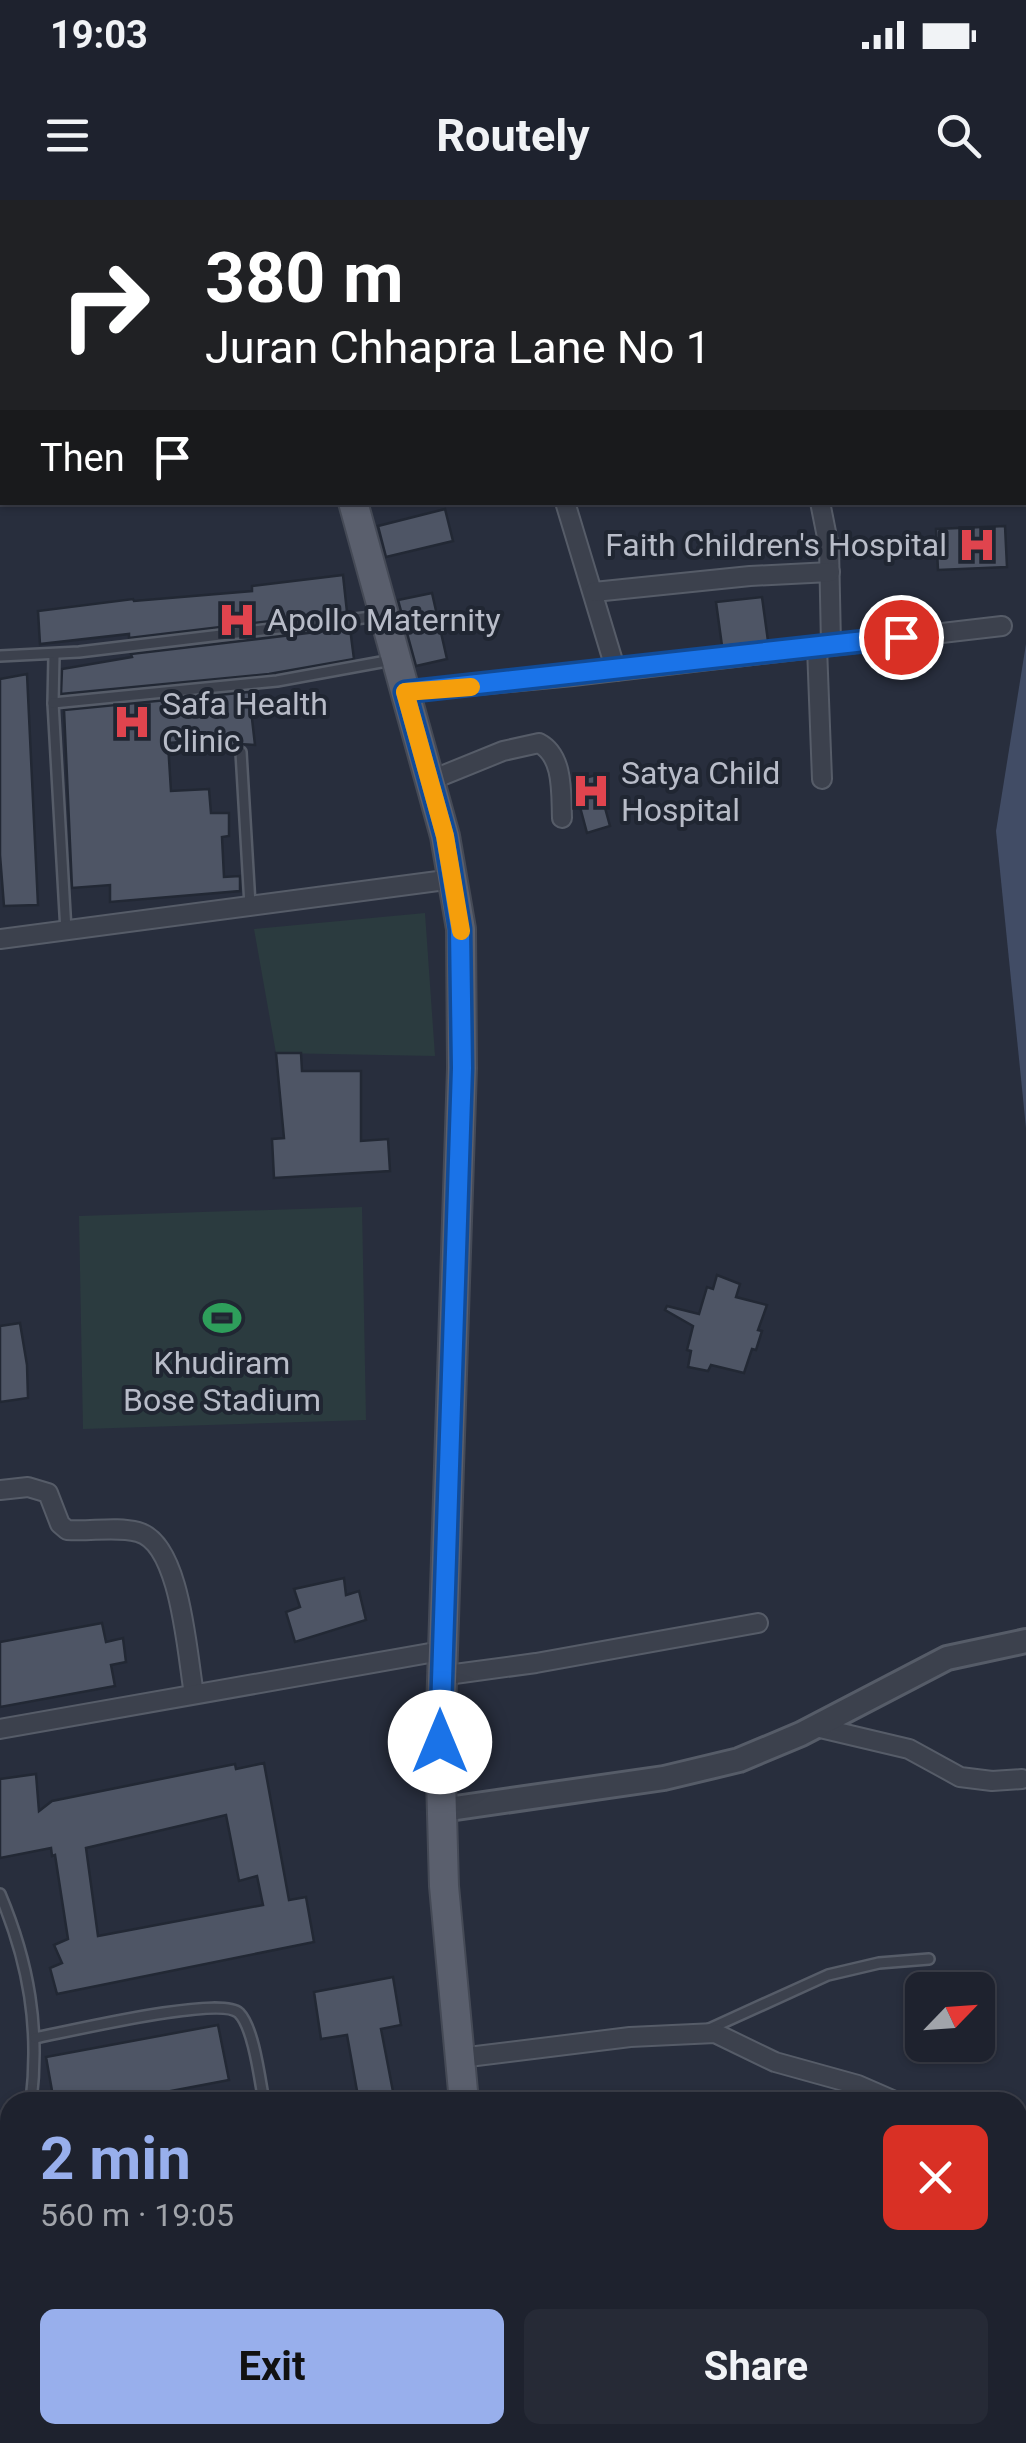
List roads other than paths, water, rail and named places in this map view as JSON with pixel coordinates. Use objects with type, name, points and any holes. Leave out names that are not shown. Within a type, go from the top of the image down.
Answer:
[{"type":"main road","points":[[353,505],[430,781],[453,879],[460,929],[462,1068],[441,1663],[444,1886],[463,2092]]},
{"type":"street","points":[[566,505],[616,672]]},
{"type":"street","points":[[821,505],[830,572],[824,646],[822,778]]},
{"type":"street","points":[[594,592],[830,572]]},
{"type":"street","points":[[405,692],[616,672],[1002,626]]},
{"type":"street","points":[[430,781],[539,742],[551,752],[556,763],[562,818]]},
{"type":"street","points":[[0,939],[453,879]]},
{"type":"street","points":[[0,1490],[40,1488],[48,1493],[60,1524],[67,1530],[136,1531],[152,1538],[164,1552],[172,1574],[194,1694]]},
{"type":"street","points":[[0,1729],[194,1694],[441,1663],[536,1663],[758,1622]]},
{"type":"street","points":[[442,1810],[703,1770],[771,1749],[947,1658],[1026,1641]]},
{"type":"street","points":[[816,1727],[909,1749],[960,1777],[992,1781],[1022,1778]]},
{"type":"street","points":[[460,2058],[702,2032],[728,2037],[775,2062],[874,2092]]},
{"type":"lane","points":[[0,656],[54,655],[384,615]]},
{"type":"lane","points":[[54,655],[53,703],[66,931]]},
{"type":"lane","points":[[53,703],[278,681],[396,659]]},
{"type":"lane","points":[[240,752],[250,905]]},
{"type":"lane","points":[[0,1894],[30,1981],[35,2038],[32,2092]]},
{"type":"lane","points":[[702,2032],[828,1975],[879,1962],[929,1960]]},
{"type":"lane","points":[[35,2038],[187,2009],[230,2008],[240,2014],[247,2027],[262,2092]]},
{"type":"water","points":[[1026,644],[1026,1128],[996,831]]},
{"type":"place","name":"Faith Children's Hospital","points":[[977,545]]},
{"type":"place","name":"Apollo Maternity","points":[[237,620]]},
{"type":"place","name":"Safa Health Clinic","points":[[132,722]]},
{"type":"place","name":"Satya Child Hospital","points":[[591,791]]},
{"type":"place","name":"Khudiram Bose Stadium","points":[[222,1318]]}]
